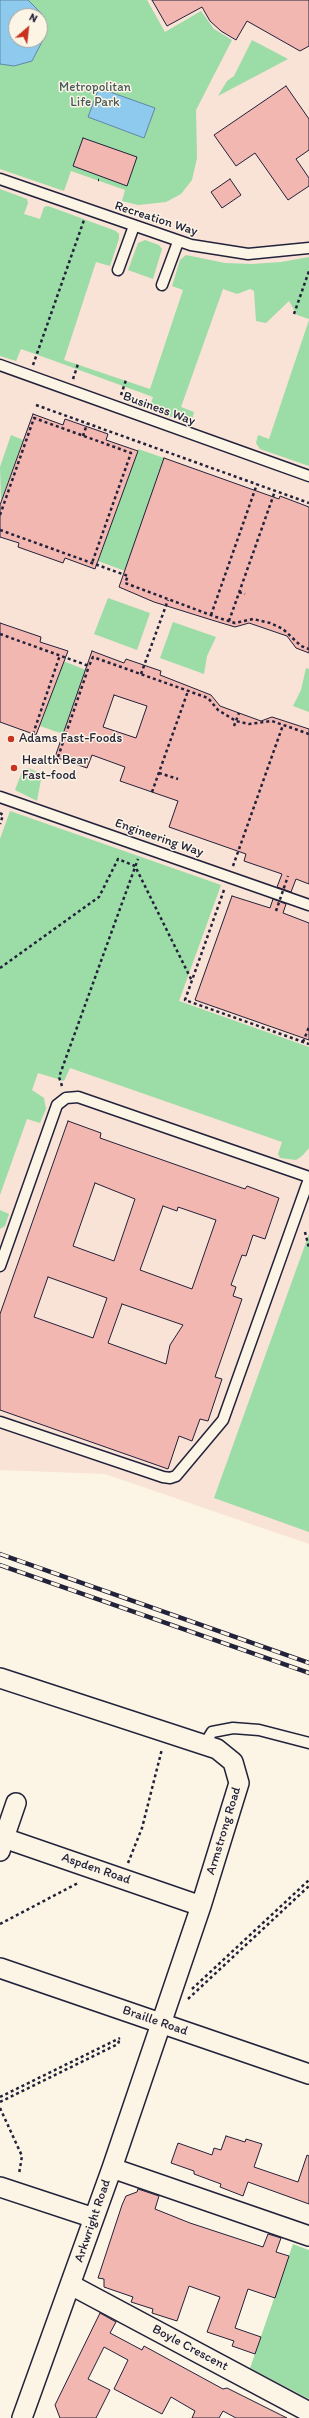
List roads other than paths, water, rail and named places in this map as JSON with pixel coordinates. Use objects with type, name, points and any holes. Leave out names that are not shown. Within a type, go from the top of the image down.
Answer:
[{"type":"street","name":"Armstrong Road","points":[[0,1678],[224,1752],[237,1768],[239,1783],[201,1906],[160,2022]]},
{"type":"street","points":[[2,1845],[16,1803]]},
{"type":"street","name":"Aspden Road","points":[[2,1845],[96,1869],[201,1906]]},
{"type":"street","name":"Braille Road","points":[[0,1968],[309,2074]]},
{"type":"street","name":"Arkwright Road","points":[[22,2418],[112,2168],[160,2022]]},
{"type":"street","points":[[112,2168],[309,2236]]},
{"type":"street","points":[[8,2190],[94,2218]]},
{"type":"street","name":"Boyle Crescent","points":[[71,2285],[309,2412]]},
{"type":"lane","name":"Recreation Way","points":[[0,179],[178,242],[226,252],[248,254],[283,253],[309,248]]},
{"type":"lane","points":[[118,270],[134,226]]},
{"type":"lane","points":[[162,285],[178,242]]},
{"type":"lane","name":"Business Way","points":[[0,365],[309,476]]},
{"type":"lane","name":"Engineering Way","points":[[0,796],[87,822],[142,846],[309,905]]},
{"type":"lane","points":[[0,1266],[4,1244],[57,1105],[66,1098],[78,1097],[309,1178],[223,1420],[176,1476],[170,1478],[163,1477],[0,1422]]},
{"type":"lane","points":[[204,1745],[212,1732],[233,1728],[259,1730],[309,1743]]},
{"type":"water","points":[[0,0],[28,0],[36,8],[8,8],[8,48],[39,48],[32,61],[14,66],[0,64]]},
{"type":"water","points":[[99,88],[155,108],[144,138],[88,117]]},
{"type":"railway","points":[[0,1554],[309,1663]]},
{"type":"railway","points":[[0,1565],[309,1673]]},
{"type":"place","name":"Adams Fast-Foods","points":[[11,739]]},
{"type":"place","name":"Health Bear Fast-food","points":[[14,768]]},
{"type":"park label","name":"Metropolitan Life Park","points":[[95,96]]}]
